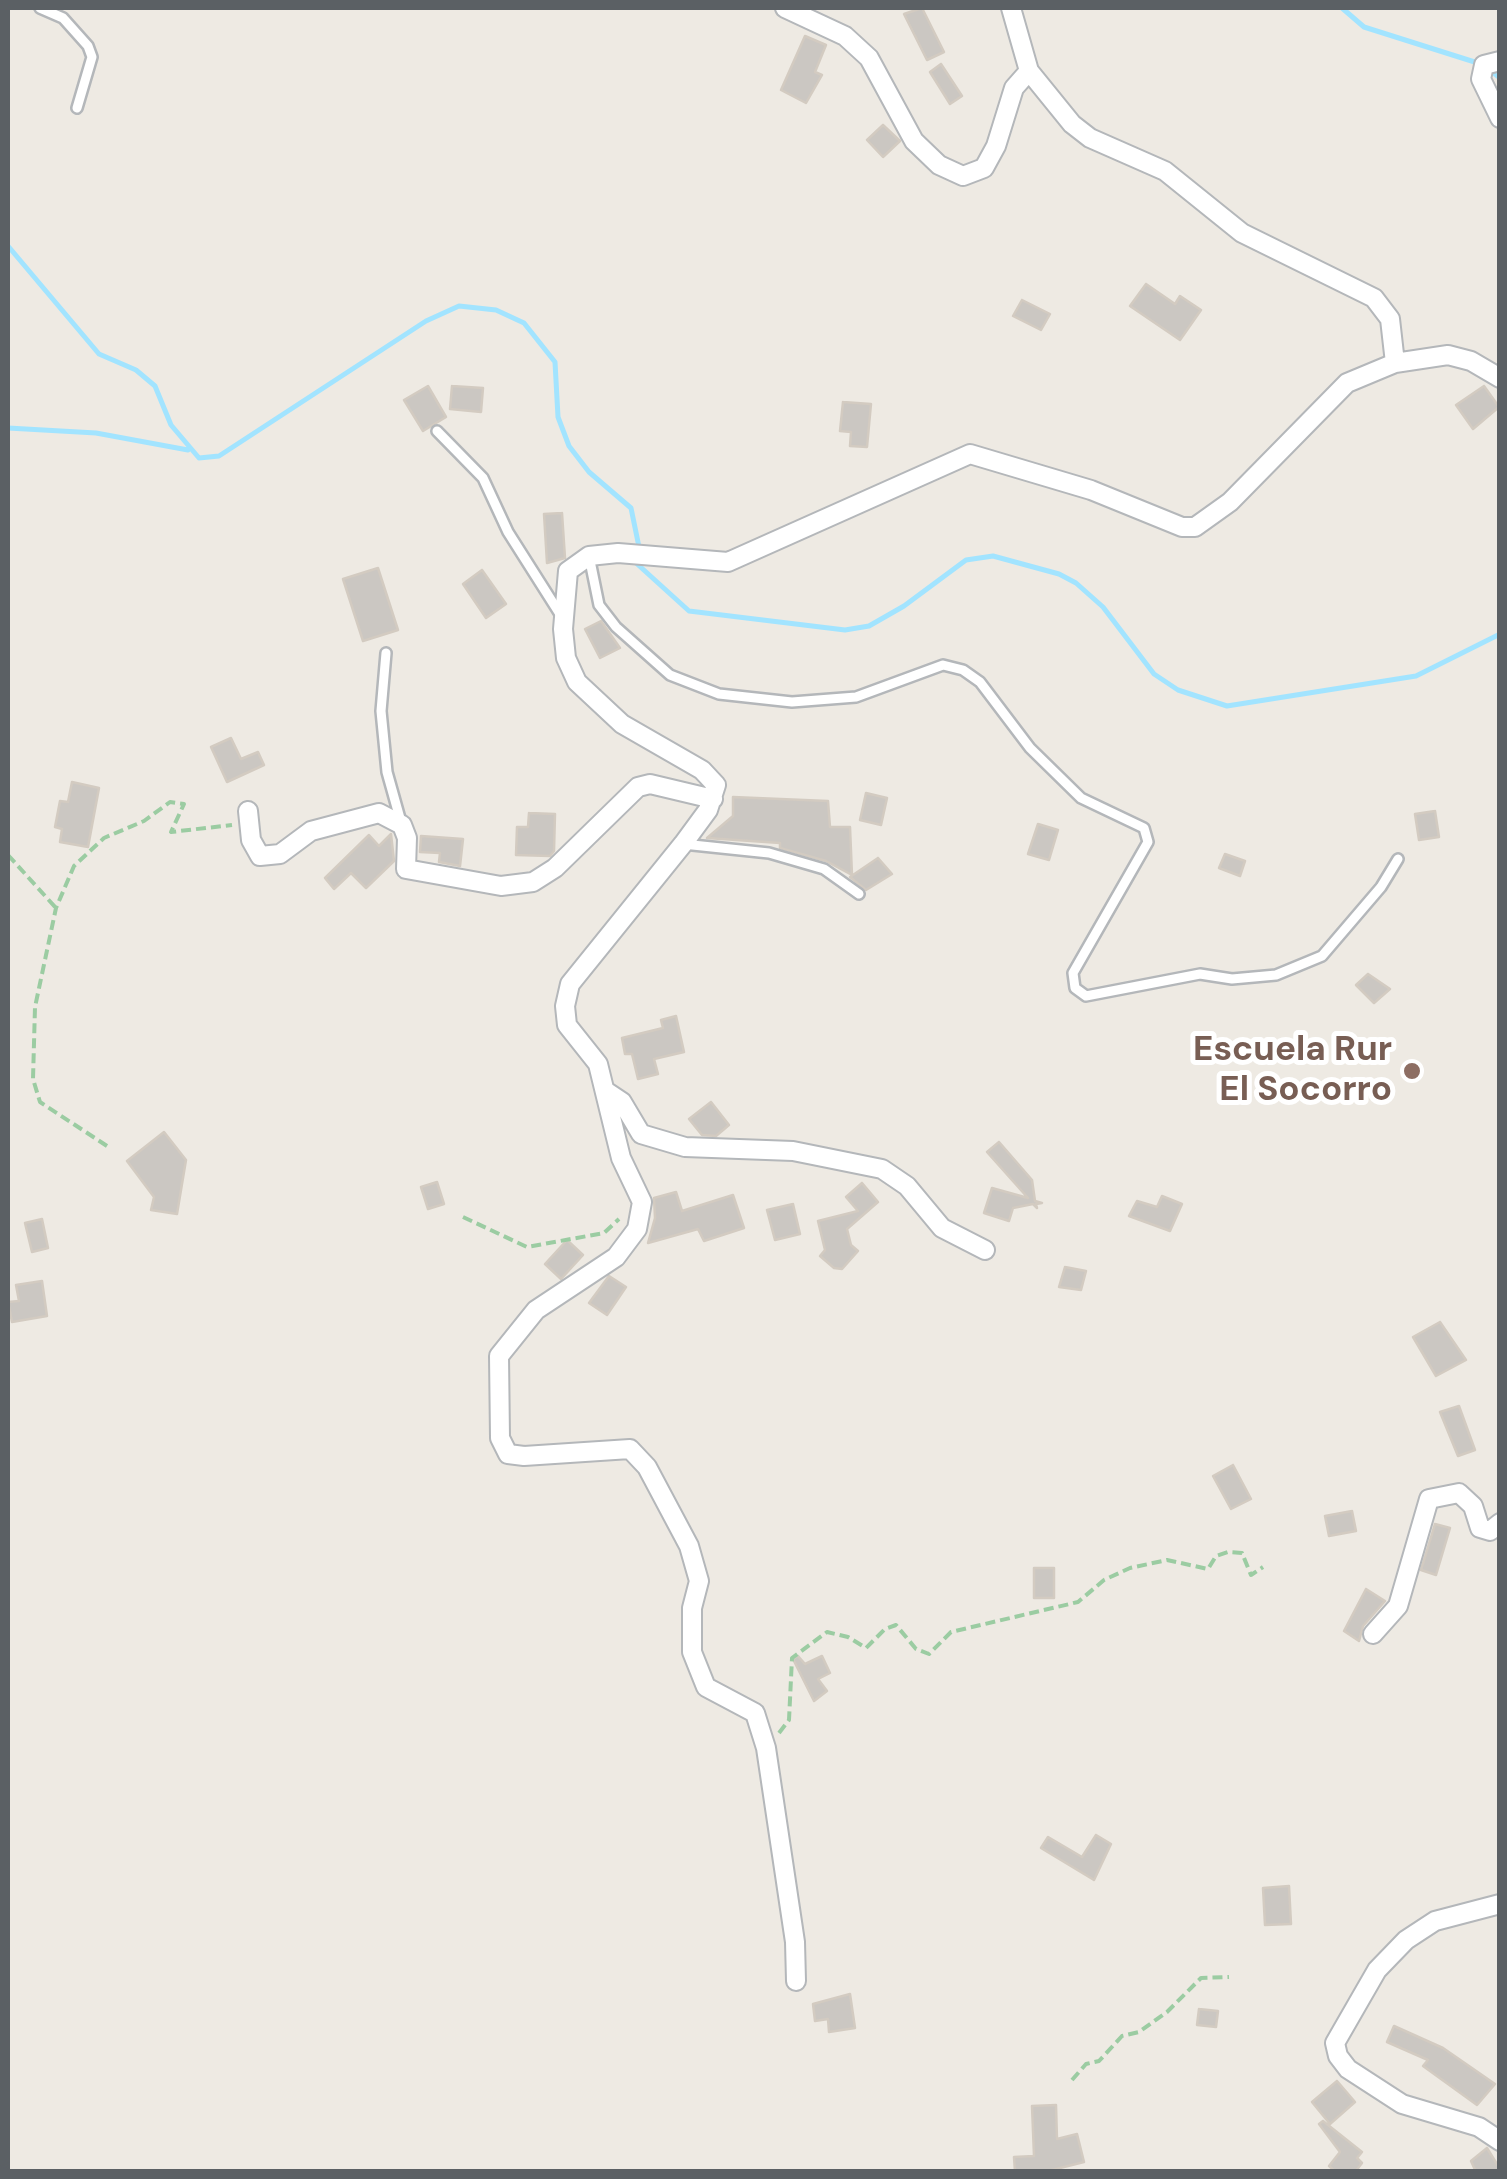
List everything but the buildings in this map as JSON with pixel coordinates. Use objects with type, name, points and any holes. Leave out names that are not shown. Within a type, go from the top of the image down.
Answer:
[{"type":"street","points":[[785,8],[845,36],[869,58],[914,141],[940,165],[963,176],[984,168],[996,146],[1014,88],[1029,71]]},
{"type":"street","points":[[1010,8],[1029,71],[1072,124],[1090,138],[1165,172],[1242,233],[1374,298],[1390,319],[1395,363]]},
{"type":"street","points":[[1500,61],[1484,65],[1480,79],[1500,118]]},
{"type":"street","points":[[796,1981],[796,1942],[766,1748],[755,1714],[706,1687],[692,1652],[692,1608],[699,1581],[689,1546],[648,1466],[630,1449],[508,1454],[500,1438],[500,1356],[536,1310],[616,1257],[637,1229],[642,1202],[621,1158],[598,1064],[567,1025],[565,1006],[570,984],[683,844],[713,799],[712,778],[622,724],[577,682],[566,658],[568,570],[589,556],[618,554],[728,562],[970,454],[1090,490],[1182,528],[1195,526],[1230,502],[1348,384],[1395,363],[1448,356],[1471,361],[1500,378]]},
{"type":"street","points":[[248,811],[251,840],[260,856],[280,854],[312,831],[378,813],[402,825],[406,868],[501,886],[534,882],[556,868],[638,787],[650,784],[713,799]]},
{"type":"street","points":[[607,1092],[622,1102],[642,1134],[685,1147],[794,1151],[882,1169],[907,1186],[942,1228],[985,1250]]},
{"type":"street","points":[[1373,1634],[1398,1606],[1429,1499],[1460,1493],[1474,1506],[1480,1528],[1490,1531],[1500,1522]]},
{"type":"street","points":[[1500,1904],[1435,1922],[1406,1940],[1377,1970],[1335,2043],[1348,2070],[1402,2104],[1479,2127],[1500,2142]]},
{"type":"lane","points":[[40,8],[63,18],[88,46],[92,57],[78,108]]},
{"type":"lane","points":[[437,431],[483,478],[508,532],[564,619]]},
{"type":"lane","points":[[589,556],[599,606],[616,627],[670,674],[719,694],[792,702],[856,696],[943,665],[963,670],[980,682],[1030,748],[1081,798],[1144,828],[1148,842],[1072,973],[1075,988],[1086,996],[1200,974],[1232,978],[1276,976],[1322,956],[1381,887],[1398,859]]},
{"type":"lane","points":[[386,653],[381,711],[385,757],[402,825]]},
{"type":"lane","points":[[683,844],[768,852],[824,869],[858,894]]},
{"type":"path","points":[[107,1146],[40,1102],[33,1079],[36,1007],[56,908],[74,866],[104,838],[144,821],[170,802],[184,804],[172,832],[229,824],[247,831],[251,840]]},
{"type":"path","points":[[8,856],[56,908]]},
{"type":"path","points":[[463,1217],[527,1247],[604,1233],[642,1202]]},
{"type":"path","points":[[766,1748],[789,1720],[792,1658],[826,1632],[848,1637],[866,1648],[896,1625],[916,1649],[929,1654],[951,1632],[1078,1602],[1104,1580],[1130,1568],[1168,1560],[1208,1570],[1216,1556],[1228,1552],[1242,1553],[1250,1575],[1263,1567]]},
{"type":"path","points":[[1072,2080],[1086,2064],[1099,2061],[1122,2036],[1138,2032],[1167,2012],[1201,1978],[1229,1977]]},
{"type":"waterway","points":[[1342,8],[1364,27],[1481,64]]},
{"type":"waterway","points":[[1490,70],[1500,78]]},
{"type":"waterway","points":[[8,246],[99,354],[136,370],[155,386],[171,425],[199,458],[219,456],[426,321],[459,306],[496,310],[524,323],[555,362],[558,417],[569,446],[589,472],[631,508],[639,547]]},
{"type":"waterway","points":[[8,428],[96,433],[188,450]]},
{"type":"waterway","points":[[635,562],[689,611],[845,630],[869,626],[904,606],[966,560],[993,556],[1059,574],[1076,583],[1103,607],[1154,674],[1178,690],[1227,706],[1416,676],[1500,634]]},
{"type":"place","name":"Escuela Rur El Socorro","points":[[1412,1071]]}]
